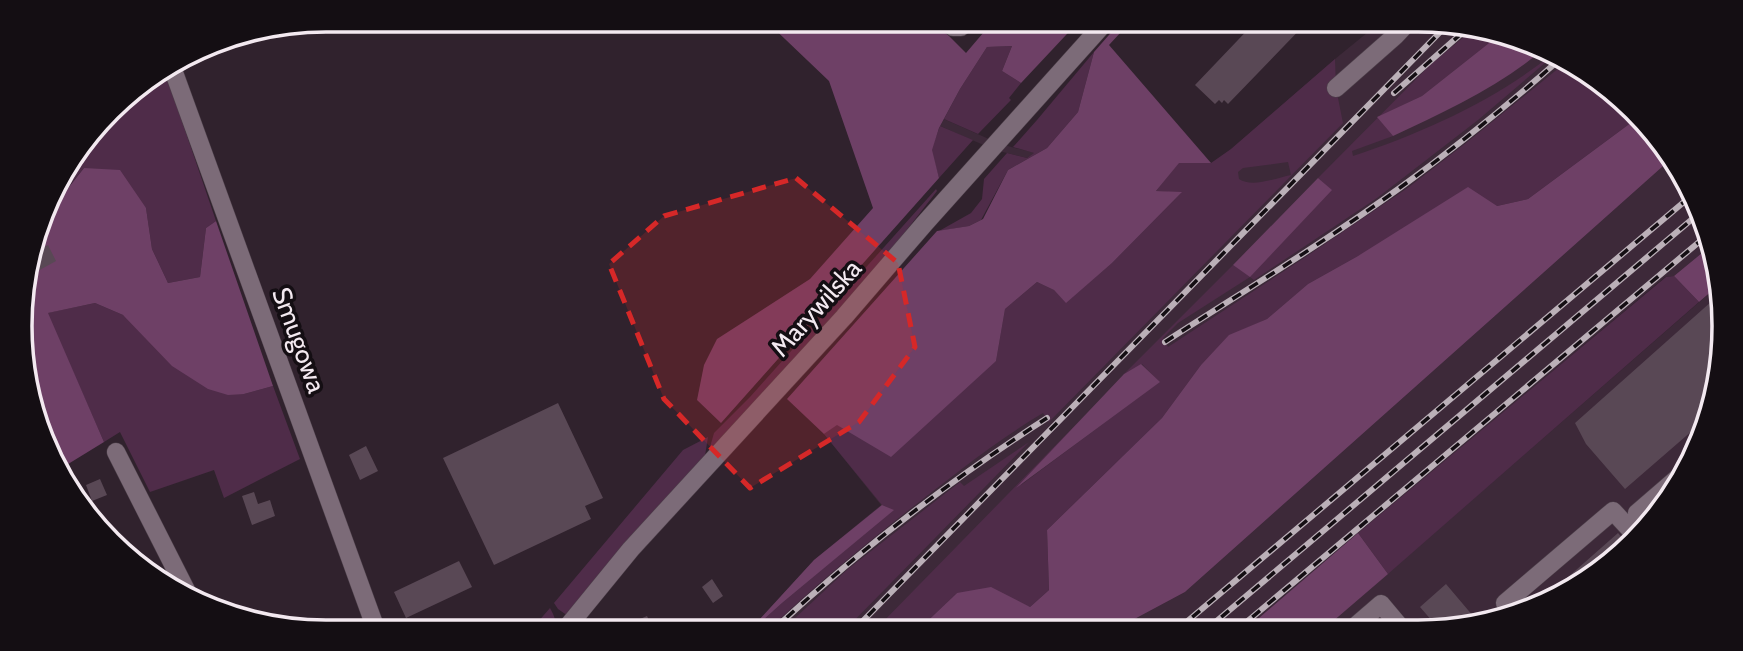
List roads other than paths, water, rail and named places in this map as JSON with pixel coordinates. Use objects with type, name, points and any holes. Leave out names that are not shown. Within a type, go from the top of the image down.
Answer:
[{"type":"street","name":"Marywilska","points":[[573,620],[631,549],[844,317],[1096,32]]},
{"type":"street","points":[[1336,88],[1399,32]]},
{"type":"street","name":"Smugowa","points":[[174,73],[373,620]]},
{"type":"street","points":[[116,452],[182,582]]},
{"type":"street","points":[[1641,517],[1637,513],[1657,496]]},
{"type":"street","points":[[1505,603],[1614,511],[1629,529]]},
{"type":"street","points":[[1362,620],[1381,604],[1394,620]]},
{"type":"railway","points":[[864,620],[1440,32]]},
{"type":"railway","points":[[1394,93],[1460,35]]},
{"type":"railway","points":[[1165,342],[1314,247],[1401,187],[1482,125],[1553,65]]},
{"type":"railway","points":[[1189,620],[1684,202]]},
{"type":"railway","points":[[1218,620],[1692,220]]},
{"type":"railway","points":[[1249,620],[1699,242]]},
{"type":"railway","points":[[784,620],[905,518],[1047,418]]}]
